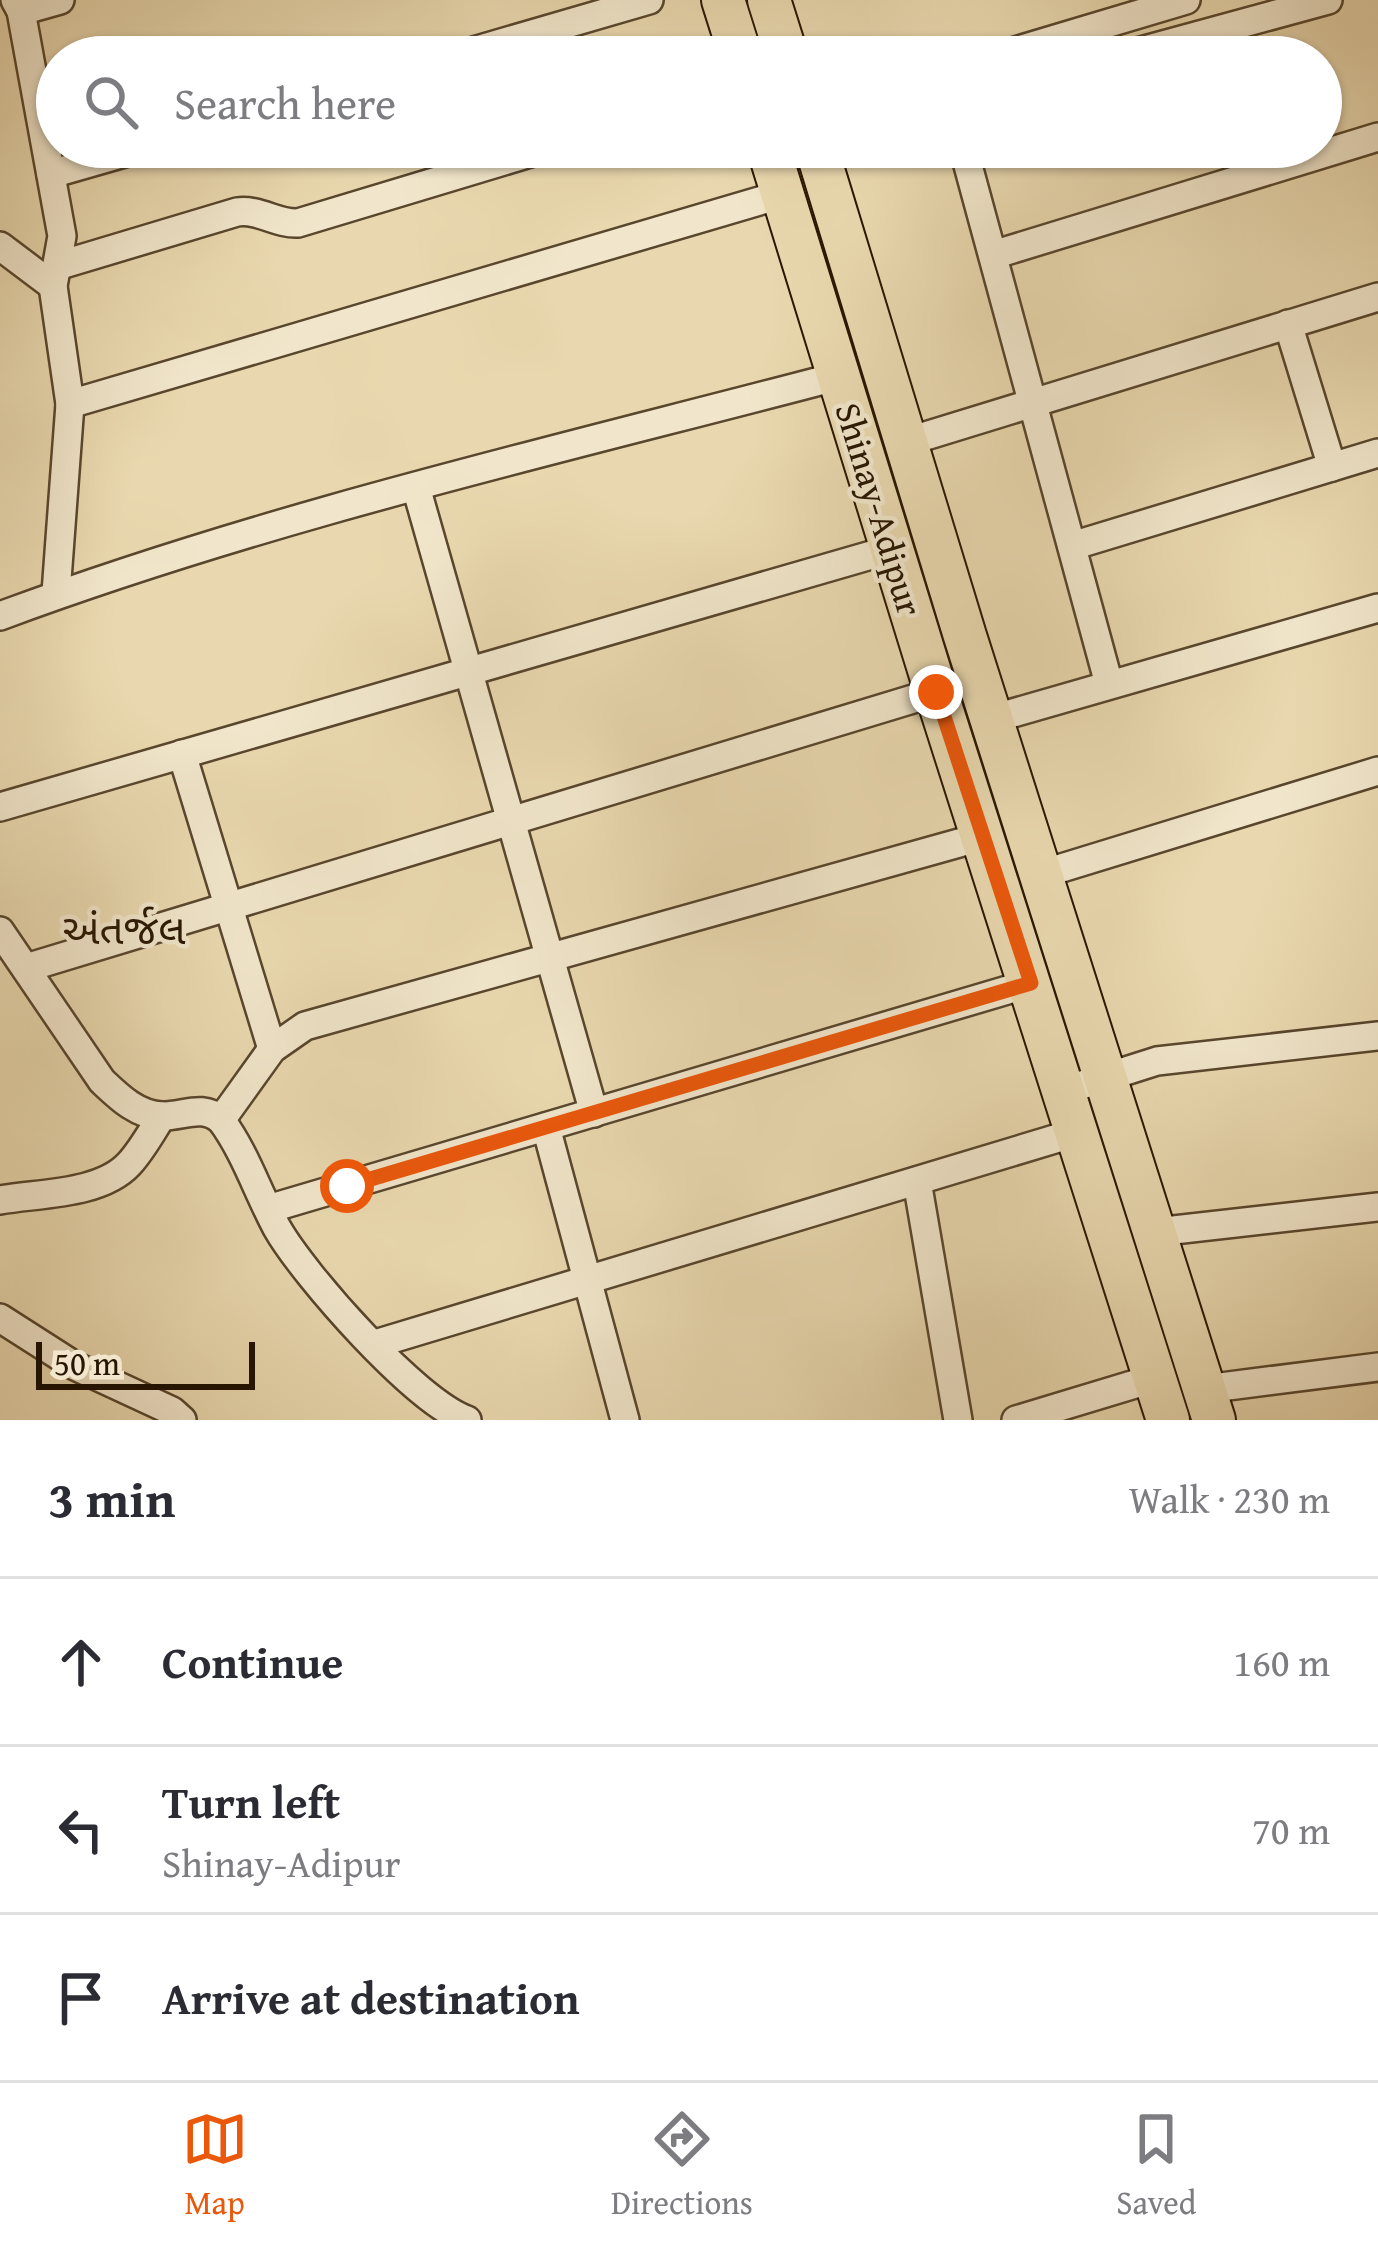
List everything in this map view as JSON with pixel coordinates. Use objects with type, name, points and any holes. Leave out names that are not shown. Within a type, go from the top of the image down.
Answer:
[{"type":"main road","points":[[723,0],[734,36]]},
{"type":"main road","points":[[769,0],[780,36]]},
{"type":"main road","name":"Shinay-Adipur","points":[[775,168],[1168,1420]]},
{"type":"main road","name":"Shinay-Adipur","points":[[822,168],[1209,1404]]},
{"type":"street","points":[[36,97],[18,5],[59,0]]},
{"type":"street","points":[[525,36],[649,0]]},
{"type":"street","points":[[1065,36],[1186,0]]},
{"type":"street","points":[[1196,36],[1328,0]]},
{"type":"street","points":[[1342,147],[1378,136]]},
{"type":"street","points":[[50,168],[62,236],[55,276],[70,404],[56,593]]},
{"type":"street","points":[[51,174],[72,168]]},
{"type":"street","points":[[0,246],[55,276],[237,212],[251,210],[298,223],[480,168]]},
{"type":"street","points":[[969,168],[1108,684]]},
{"type":"street","points":[[993,255],[1274,168]]},
{"type":"street","points":[[70,404],[783,194]]},
{"type":"street","points":[[906,442],[1378,297]]},
{"type":"street","points":[[1288,324],[1332,466]]},
{"type":"street","points":[[0,616],[56,593],[416,487],[839,376]]},
{"type":"street","points":[[1072,546],[1378,453]]},
{"type":"street","points":[[416,487],[593,1113]]},
{"type":"street","points":[[0,807],[892,549]]},
{"type":"street","points":[[992,719],[1378,608]]},
{"type":"street","points":[[26,968],[936,692]]},
{"type":"street","points":[[182,754],[272,1049]]},
{"type":"street","points":[[1042,874],[1378,771]]},
{"type":"street","points":[[221,1120],[272,1049],[305,1027],[983,836]]},
{"type":"street","points":[[0,931],[102,1081],[141,1112],[162,1116],[213,1112],[316,1287],[432,1401],[466,1420]]},
{"type":"street","points":[[268,1209],[1031,983]]},
{"type":"street","points":[[1066,1090],[1157,1060],[1378,1036]]},
{"type":"street","points":[[0,1200],[92,1185],[113,1177],[129,1164],[162,1116]]},
{"type":"street","points":[[546,1126],[625,1420]]},
{"type":"street","points":[[375,1344],[1078,1132]]},
{"type":"street","points":[[916,1181],[958,1420]]},
{"type":"street","points":[[1156,1232],[1378,1207]]},
{"type":"street","points":[[0,1318],[46,1351],[182,1420]]},
{"type":"street","points":[[1209,1404],[1378,1367]]},
{"type":"street","points":[[1016,1420],[1155,1378]]},
{"type":"district","name":"અંતર્જલ","points":[[124,928]]},
{"type":"route","points":[[347,1186],[1031,983],[936,692]]}]
